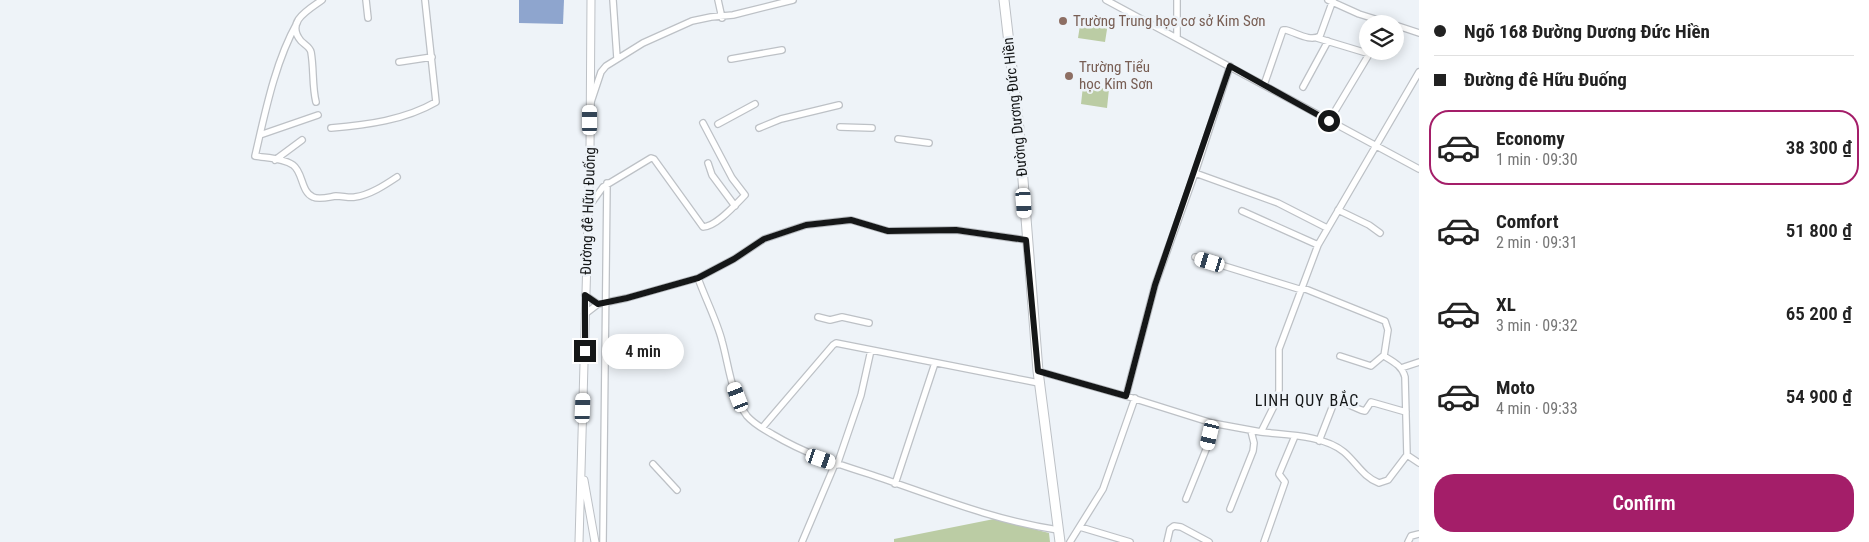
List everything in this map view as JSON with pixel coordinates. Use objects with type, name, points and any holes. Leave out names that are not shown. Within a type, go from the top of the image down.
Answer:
[{"type":"highway","name":"Đường Dương Đức Hiền","points":[[1004,0],[1018,129],[1039,383],[1060,542]]},
{"type":"main road","name":"Đường đê Hữu Đuống","points":[[579,542],[588,208],[591,0]]},
{"type":"main road","points":[[582,465],[595,542]]},
{"type":"street","points":[[322,0],[302,16],[288,40],[272,89],[255,156],[294,166],[299,171],[308,193],[312,197],[357,197],[397,177]]},
{"type":"street","points":[[366,0],[368,18]]},
{"type":"street","points":[[331,128],[368,125],[420,111],[436,102],[426,0]]},
{"type":"street","points":[[613,0],[617,58]]},
{"type":"street","points":[[718,0],[722,17]]},
{"type":"street","points":[[590,104],[602,70],[608,64],[673,29],[692,21],[733,15],[793,0]]},
{"type":"street","points":[[1106,0],[1419,169]]},
{"type":"street","points":[[1177,0],[1177,38]]},
{"type":"street","points":[[1317,38],[1320,36],[1331,1],[1363,15]]},
{"type":"street","points":[[297,23],[296,34],[308,46],[311,52],[312,85],[316,102]]},
{"type":"street","points":[[1404,28],[1419,33]]},
{"type":"street","points":[[1264,85],[1283,30],[1312,39],[1317,38],[1359,49]]},
{"type":"street","points":[[1303,87],[1328,41]]},
{"type":"street","points":[[731,59],[782,50]]},
{"type":"street","points":[[399,62],[432,57]]},
{"type":"street","points":[[1329,121],[1365,60]]},
{"type":"street","points":[[1126,396],[1155,285],[1195,173],[1230,66]]},
{"type":"street","points":[[1261,432],[1278,398],[1279,349],[1318,245],[1419,72]]},
{"type":"street","points":[[718,124],[755,104]]},
{"type":"street","points":[[759,128],[781,119],[839,105]]},
{"type":"street","points":[[260,135],[318,115]]},
{"type":"street","points":[[588,208],[607,184],[651,158],[654,159],[703,227],[708,227],[714,223],[745,195],[732,178],[703,123]]},
{"type":"street","points":[[840,127],[872,128]]},
{"type":"street","points":[[898,139],[929,142]]},
{"type":"street","points":[[275,160],[302,140]]},
{"type":"street","points":[[708,163],[712,175],[735,206]]},
{"type":"street","points":[[1195,173],[1278,203],[1327,228]]},
{"type":"street","points":[[603,542],[607,184]]},
{"type":"street","points":[[1338,210],[1369,224],[1380,233]]},
{"type":"street","points":[[1242,211],[1318,245]]},
{"type":"street","points":[[585,314],[598,304],[698,278],[734,259],[764,239],[806,225],[851,220],[888,231],[956,230],[1026,240]]},
{"type":"street","points":[[1195,257],[1303,289],[1382,318],[1388,330],[1384,355],[1371,366],[1340,356]]},
{"type":"street","points":[[698,278],[722,341],[727,368],[742,407],[756,425],[791,446],[836,464],[1015,523],[1058,530]]},
{"type":"street","points":[[585,295],[598,304]]},
{"type":"street","points":[[818,317],[830,320],[842,317],[868,323]]},
{"type":"street","points":[[762,428],[834,344],[1039,383]]},
{"type":"street","points":[[802,542],[836,464],[861,395],[871,350]]},
{"type":"street","points":[[1038,371],[1135,398],[1212,423],[1330,443],[1338,448],[1369,478],[1379,483],[1388,480],[1407,455],[1406,377],[1402,368],[1384,355]]},
{"type":"street","points":[[1402,368],[1419,362]]},
{"type":"street","points":[[895,484],[935,363]]},
{"type":"street","points":[[1070,542],[1103,489],[1135,398]]},
{"type":"street","points":[[1319,441],[1335,400],[1365,411],[1371,402],[1406,412]]},
{"type":"street","points":[[1186,499],[1207,447],[1212,423]]},
{"type":"street","points":[[1230,509],[1254,451],[1251,431]]},
{"type":"street","points":[[1264,542],[1285,482],[1279,474],[1295,436]]},
{"type":"street","points":[[1407,455],[1419,463]]},
{"type":"street","points":[[653,464],[677,490]]},
{"type":"street","points":[[1167,542],[1170,529],[1174,526],[1181,527],[1208,542]]},
{"type":"street","points":[[1080,527],[1130,542]]},
{"type":"street","points":[[1408,542],[1411,536],[1419,534]]},
{"type":"green space","points":[[1081,19],[1108,23],[1105,42],[1078,38]]},
{"type":"green space","points":[[1083,86],[1109,89],[1107,108],[1081,104]]},
{"type":"green space","points":[[994,519],[1049,533],[1050,542],[894,542],[894,539]]},
{"type":"water","points":[[519,0],[564,0],[563,24],[519,23]]},
{"type":"place","name":"Trường Trung học cơ sở Kim Sơn","points":[[1063,21]]},
{"type":"place","name":"Trường Tiểu học Kim Sơn","points":[[1069,76]]},
{"type":"district","name":"LINH QUY BẮC","points":[[1307,400]]},
{"type":"route","points":[[585,351],[585,295],[598,304],[698,278],[734,259],[764,239],[806,225],[851,220],[888,231],[956,230],[1026,240],[1038,371],[1126,396],[1155,285],[1195,173],[1230,66],[1329,121]]}]
